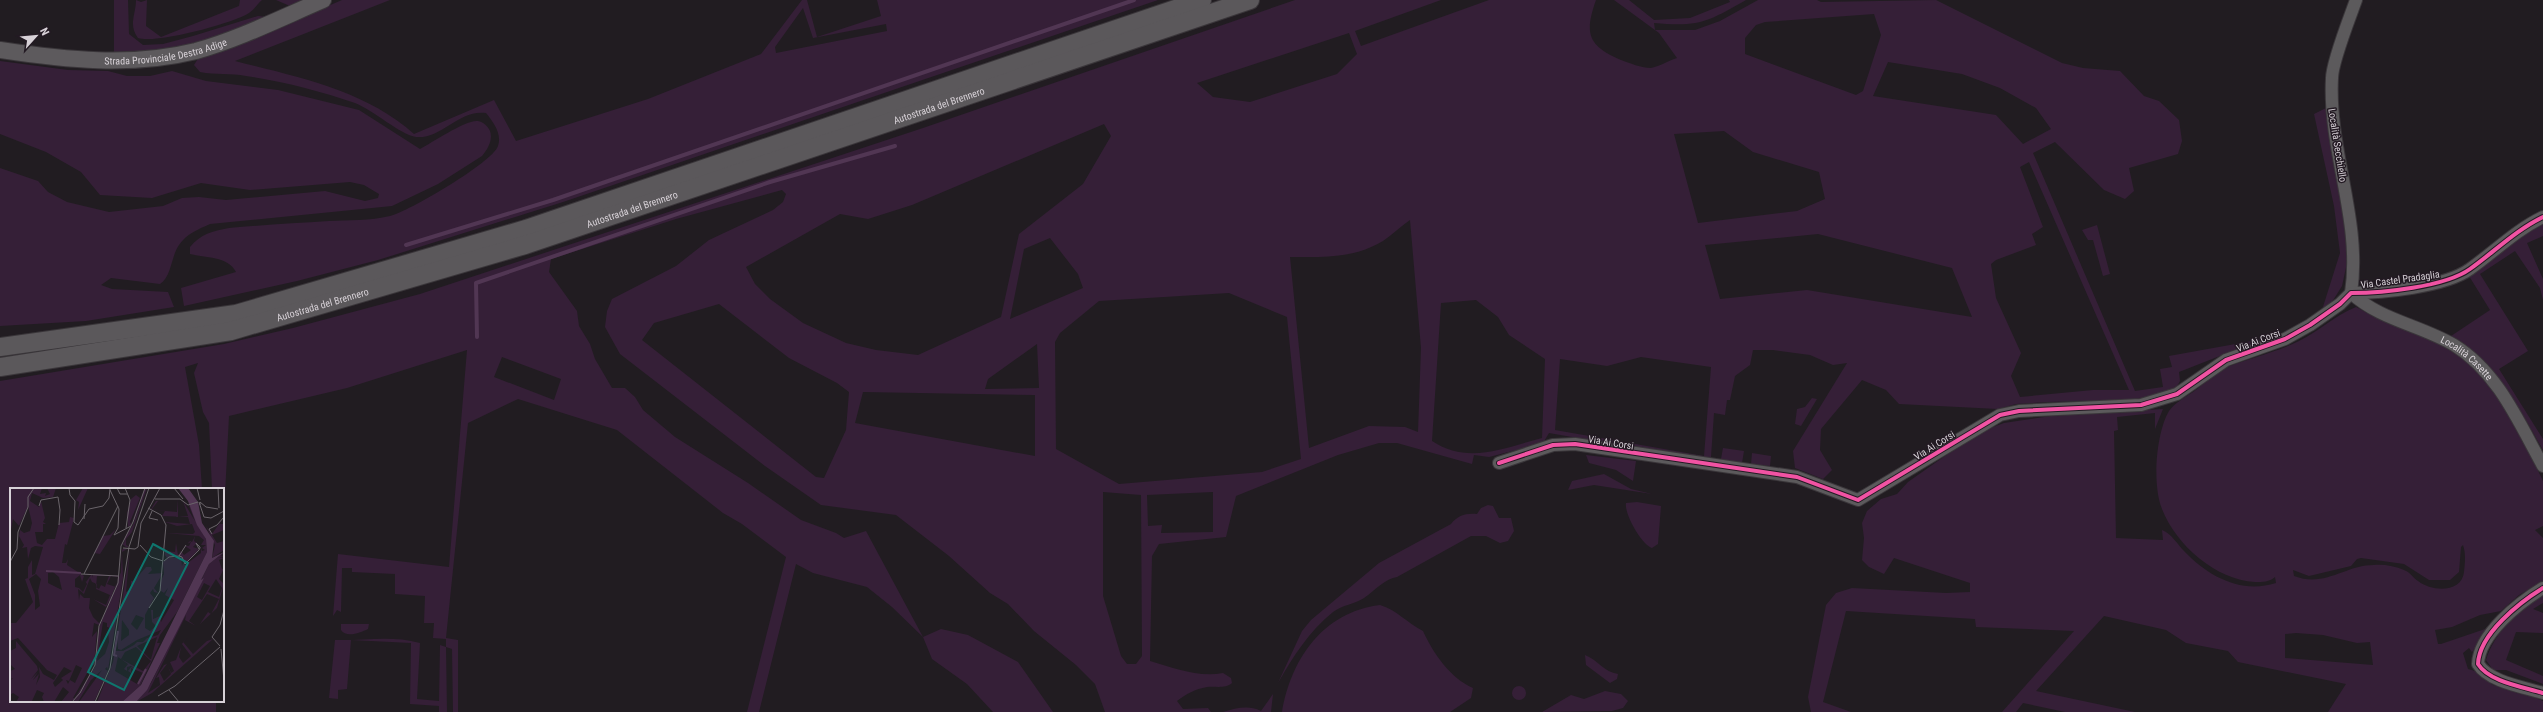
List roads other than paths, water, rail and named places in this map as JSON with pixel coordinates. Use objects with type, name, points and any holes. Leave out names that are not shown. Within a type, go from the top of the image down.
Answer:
[{"type":"highway","name":"Autostrada del Brennero","points":[[0,347],[236,314],[526,229],[1202,0]]},
{"type":"highway","name":"Autostrada del Brennero","points":[[0,367],[231,331],[525,245],[1250,0]]},
{"type":"main road","name":"Strada Provinciale Destra Adige","points":[[0,50],[76,60],[159,58],[196,51],[223,42],[323,0]]},
{"type":"street","name":"Località Secchiello","points":[[2351,293],[2354,271],[2354,242],[2335,130],[2331,91],[2332,76],[2356,0]]},
{"type":"street","name":"Via Castel Pradaglia","points":[[2340,304],[2351,293],[2368,293],[2425,285],[2457,277],[2543,217]]},
{"type":"street","name":"Località Casette","points":[[2351,293],[2372,309],[2422,329],[2454,345],[2479,366],[2504,395],[2543,466]]},
{"type":"street","name":"Via Ai Corsi","points":[[1499,463],[1553,445],[1575,444],[1797,477],[1858,500],[2000,415],[2073,408],[2124,407],[2158,401],[2177,394],[2226,360],[2285,338],[2310,325],[2340,304]]},
{"type":"street","points":[[2543,588],[2518,605],[2502,620],[2482,650],[2478,664],[2482,670],[2496,678],[2543,693]]},
{"type":"waterway","points":[[406,245],[553,200],[1134,0]]},
{"type":"waterway","points":[[477,337],[476,283],[770,182],[895,146]]}]
